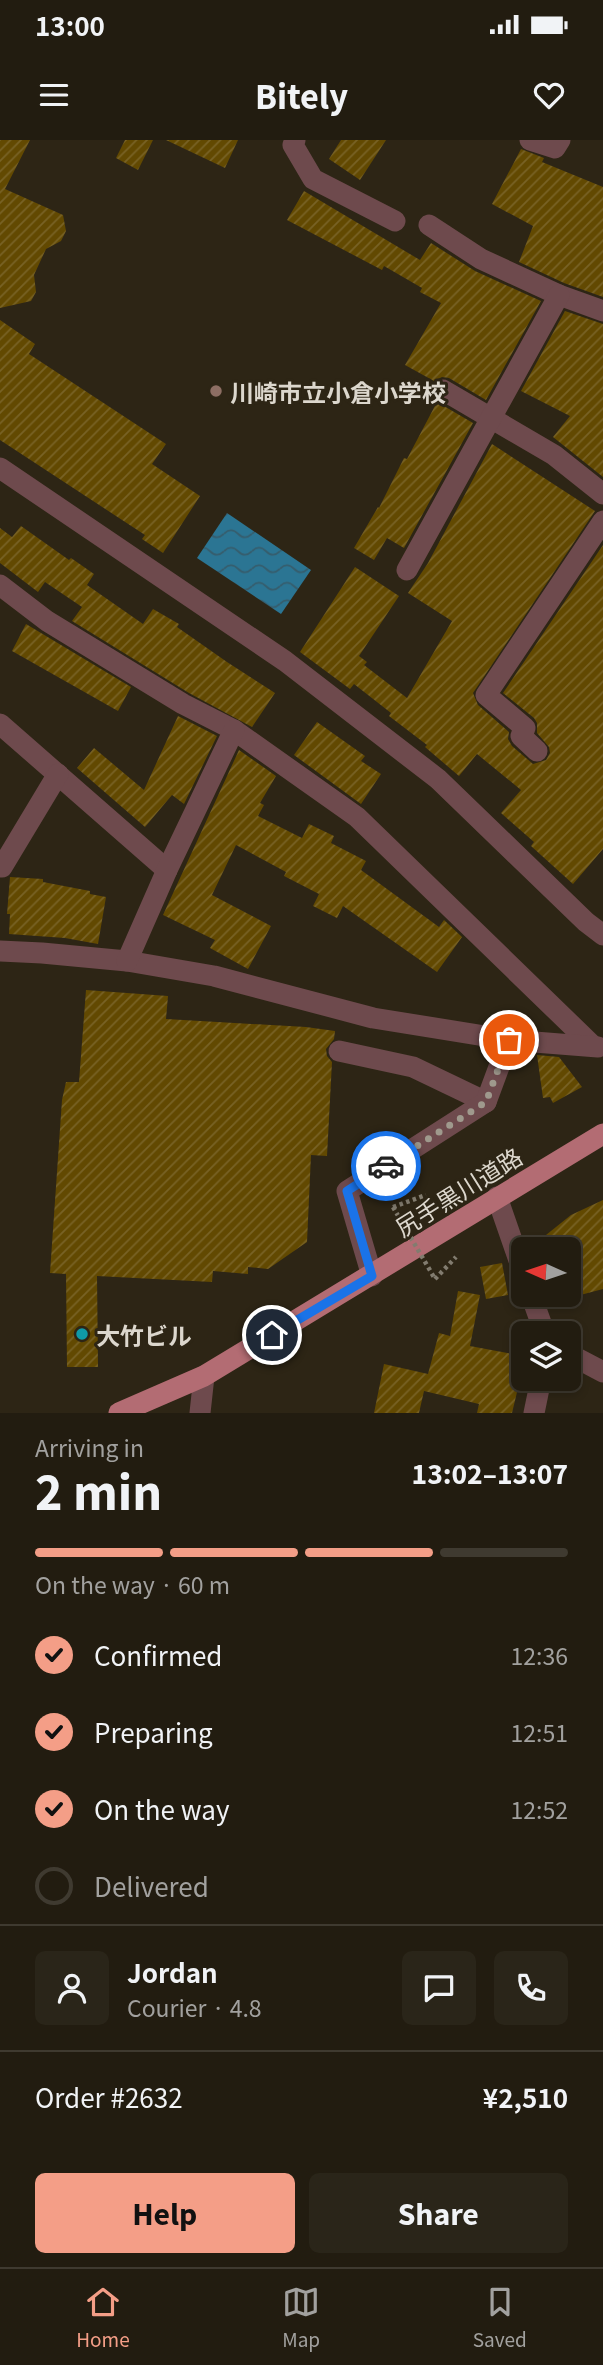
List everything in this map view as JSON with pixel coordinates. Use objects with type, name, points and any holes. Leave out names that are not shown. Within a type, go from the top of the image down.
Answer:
[{"type":"main road","name":"尻手黒川道路","points":[[119,1413],[204,1376],[603,1134]]},
{"type":"street","points":[[295,140],[293,145],[313,179],[395,221]]},
{"type":"street","points":[[530,140],[555,148],[560,140]]},
{"type":"street","points":[[429,225],[481,259],[559,295],[603,311]]},
{"type":"street","points":[[407,570],[559,295]]},
{"type":"street","points":[[443,390],[554,455],[603,494]]},
{"type":"street","points":[[0,468],[285,661],[438,779],[586,922],[603,935]]},
{"type":"street","points":[[537,751],[521,736],[525,728],[486,695],[603,521]]},
{"type":"street","points":[[0,585],[47,621],[183,704],[234,730],[357,817],[598,1047]]},
{"type":"street","points":[[0,724],[167,870]]},
{"type":"street","points":[[127,961],[234,730]]},
{"type":"street","points":[[0,867],[58,774]]},
{"type":"street","points":[[0,951],[127,961],[214,976],[373,1018],[509,1040],[598,1047]]},
{"type":"street","points":[[372,1276],[347,1191],[486,1102],[509,1040]]},
{"type":"street","points":[[339,1051],[413,1067],[486,1102]]},
{"type":"street","points":[[497,1197],[511,1237]]},
{"type":"street","points":[[581,1360],[603,1372]]},
{"type":"street","points":[[200,1413],[204,1376]]},
{"type":"street","points":[[534,1413],[539,1391]]},
{"type":"path","points":[[426,1195],[393,1207],[435,1279],[456,1257]]},
{"type":"water","points":[[227,513],[311,570],[281,614],[197,558]]},
{"type":"building","points":[[0,140],[30,140],[5,189],[63,215],[66,231],[61,241],[46,249],[34,275],[36,292],[31,301],[0,308]]},
{"type":"building","points":[[125,140],[153,140],[138,170],[116,158]]},
{"type":"building","points":[[166,140],[238,140],[225,168]]},
{"type":"building","points":[[341,140],[386,140],[360,180],[329,159]]},
{"type":"building","points":[[521,149],[544,158],[542,162],[603,187],[603,297],[519,262],[533,226],[492,204]]},
{"type":"building","points":[[304,191],[420,260],[431,243],[475,271],[541,301],[486,400],[449,378],[442,377],[434,381],[405,365],[441,303],[420,292],[422,288],[384,266],[382,270],[287,220]]},
{"type":"building","points":[[565,311],[603,324],[603,477],[553,437],[570,416],[521,391]]},
{"type":"building","points":[[0,320],[35,344],[29,354],[166,444],[152,464],[200,496],[163,553],[142,539],[145,535],[0,440]]},
{"type":"building","points":[[437,402],[473,423],[404,548],[387,538],[374,560],[354,548]]},
{"type":"building","points":[[492,444],[595,511],[473,693],[478,705],[509,732],[508,739],[512,746],[533,764],[546,760],[550,753],[549,747],[537,733],[534,718],[503,693],[603,545],[603,849],[573,884],[531,846],[534,842],[501,813],[521,790],[477,754],[459,776],[425,747],[427,745],[389,716],[391,713],[354,684],[350,689],[300,652],[355,567],[399,596],[359,656],[367,662],[364,665],[407,698],[452,621],[408,593],[428,563]]},
{"type":"building","points":[[21,526],[94,574],[87,585],[143,624],[153,609],[179,624],[177,627],[275,693],[252,727],[189,693],[72,621],[82,607],[45,582],[38,592],[0,563],[0,528],[12,537]]},
{"type":"building","points":[[26,624],[131,687],[118,711],[12,651]]},
{"type":"building","points":[[178,716],[217,736],[184,804],[172,795],[145,827],[77,768],[94,748],[144,790]]},
{"type":"building","points":[[317,722],[365,756],[361,761],[381,774],[361,804],[294,755]]},
{"type":"building","points":[[239,750],[276,776],[260,803],[264,805],[258,816],[302,838],[309,824],[334,836],[331,843],[366,861],[361,870],[439,927],[444,920],[462,937],[437,972],[343,906],[337,918],[313,906],[319,894],[284,876],[286,872],[236,845],[212,895],[271,926],[248,969],[210,948],[215,940],[163,915]]},
{"type":"building","points":[[10,877],[43,879],[43,882],[90,891],[90,894],[106,897],[98,944],[65,938],[9,934],[10,914],[7,914]]},
{"type":"building","points":[[86,990],[168,996],[166,1019],[335,1031],[334,1039],[326,1049],[332,1062],[327,1156],[311,1155],[307,1242],[268,1269],[248,1267],[248,1274],[213,1271],[212,1282],[97,1276],[98,1367],[67,1367],[66,1274],[50,1273],[62,1100],[66,1082],[79,1082]]},
{"type":"building","points":[[537,1055],[559,1057],[582,1087],[553,1103],[550,1097],[543,1098]]},
{"type":"building","points":[[603,1200],[603,1289],[581,1295],[581,1237],[547,1237],[571,1215]]},
{"type":"building","points":[[502,1263],[508,1295],[486,1299],[480,1267]]},
{"type":"building","points":[[458,1291],[480,1295],[470,1346],[511,1354],[511,1391],[517,1391],[512,1413],[477,1413],[479,1404],[424,1391],[419,1413],[374,1413],[384,1364],[428,1374],[439,1333],[450,1336]]},
{"type":"way so far","points":[[386,1166],[486,1102],[509,1040]]},
{"type":"place","name":"川崎市立小倉小学校","points":[[216,391]]},
{"type":"place","name":"大竹ビル","points":[[82,1334]]},
{"type":"route","points":[[272,1335],[372,1276],[347,1191],[386,1166]]}]
